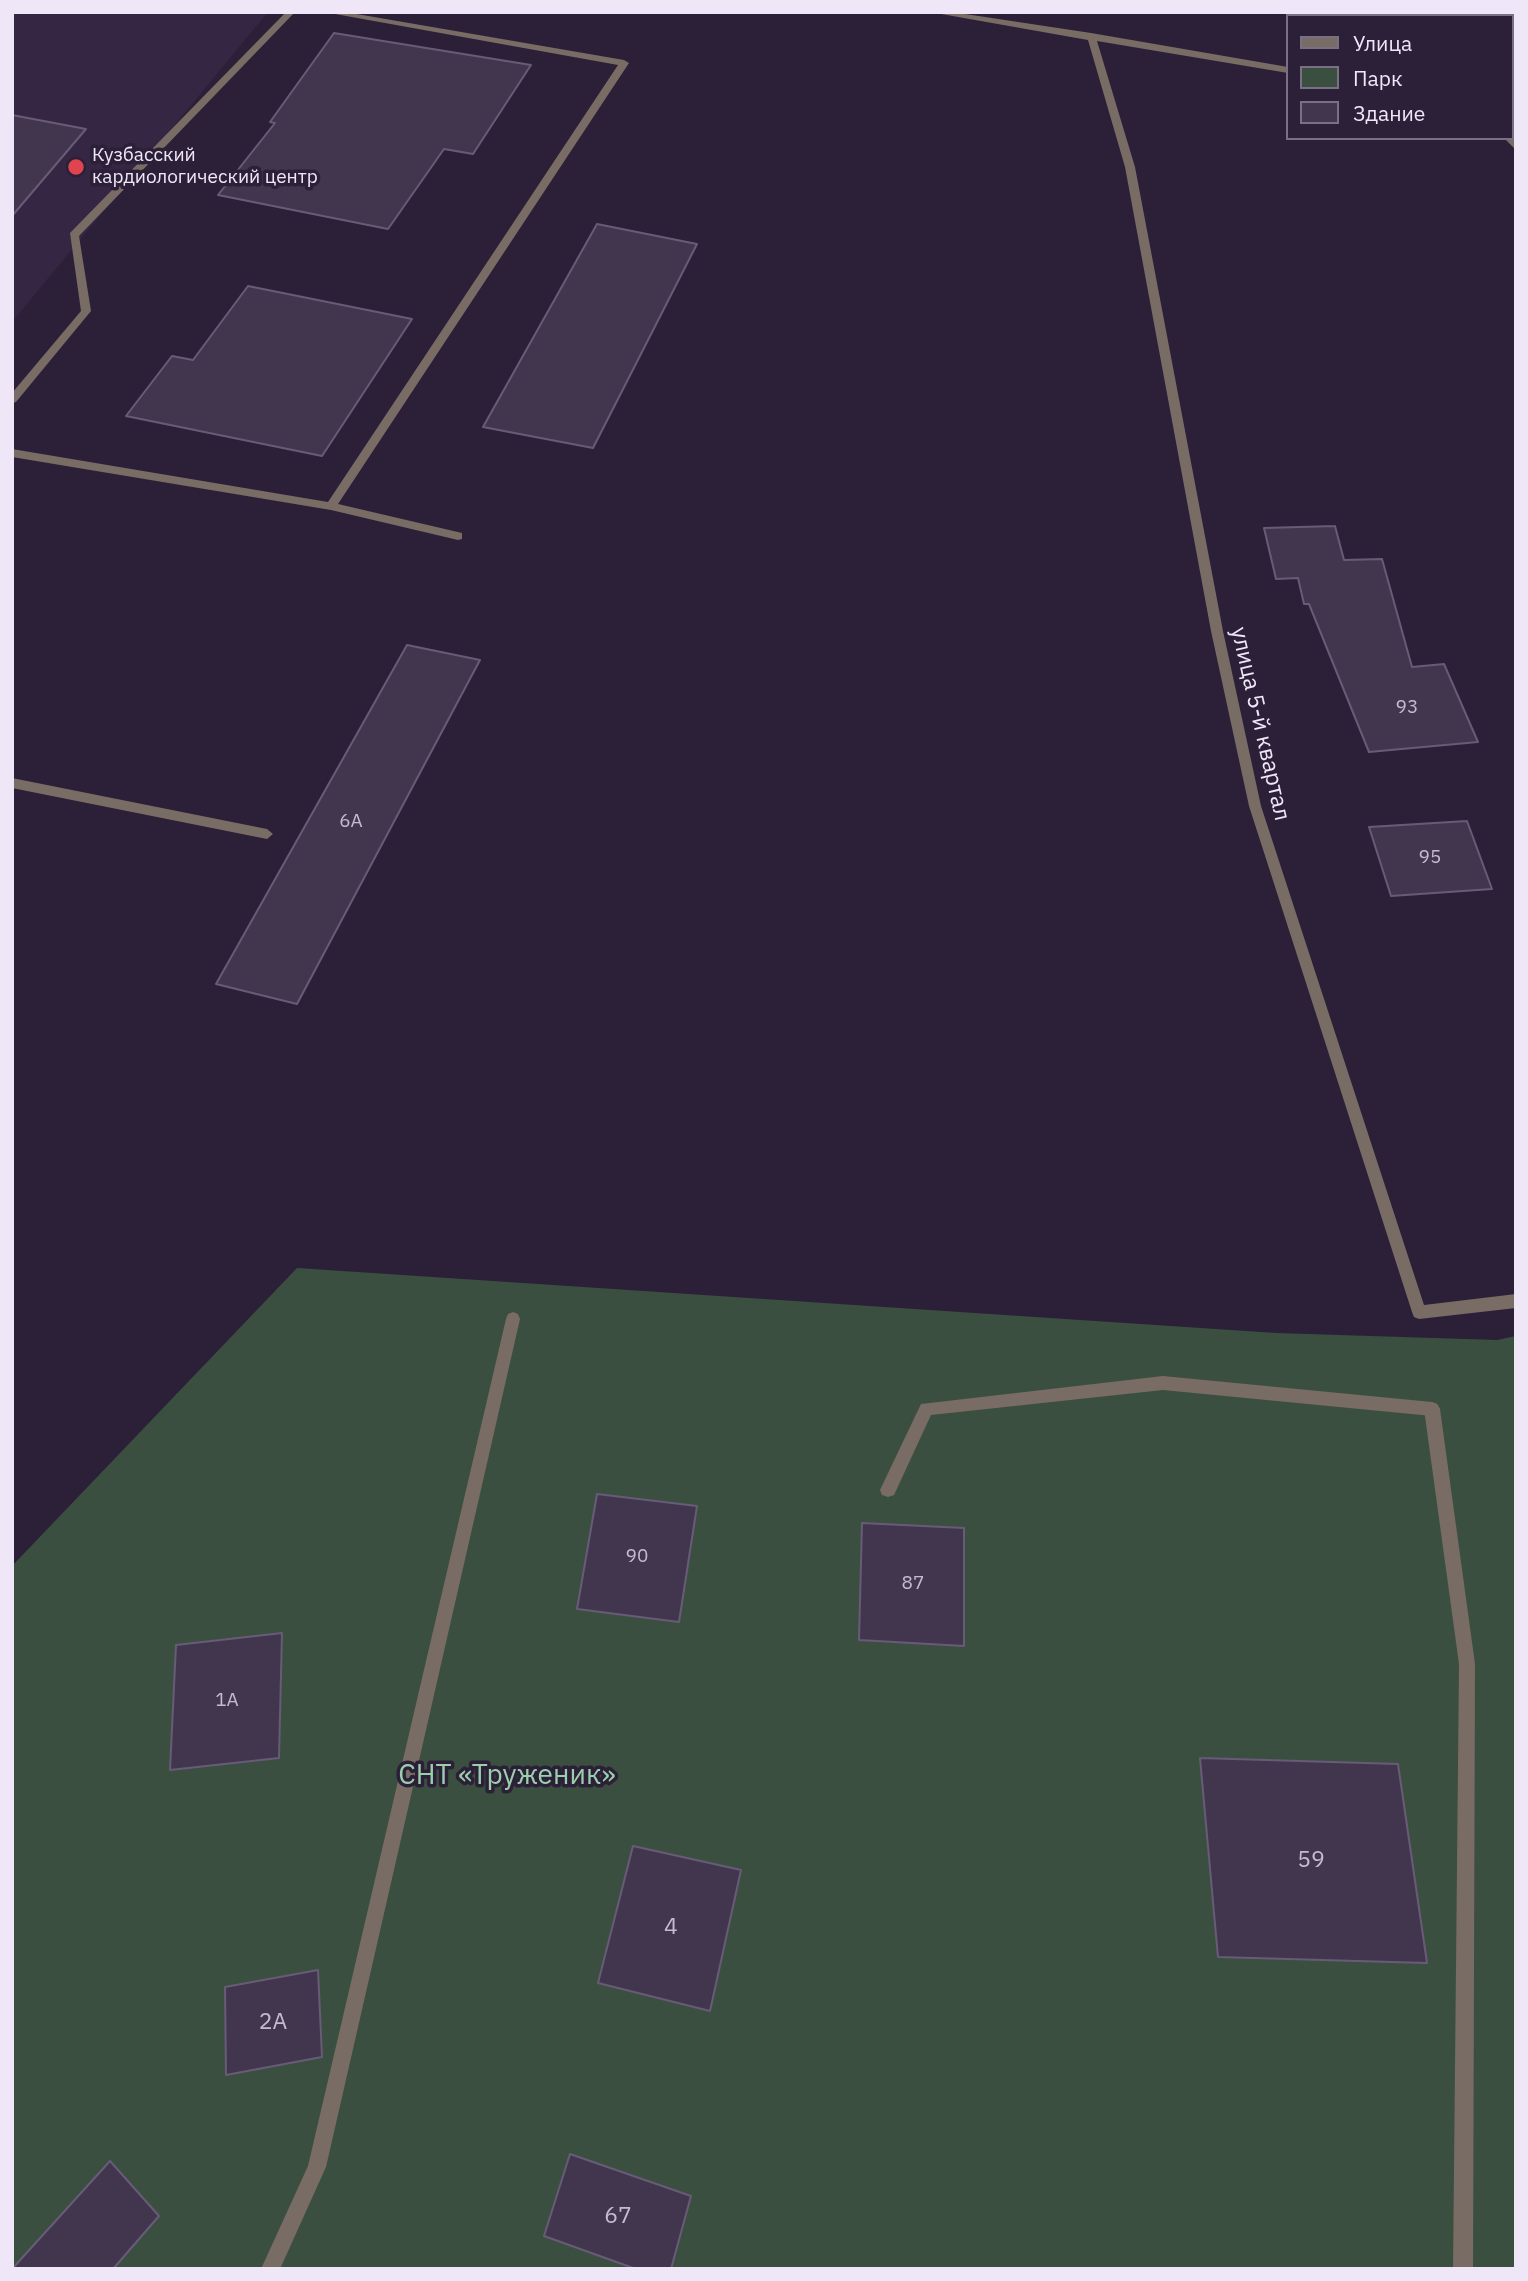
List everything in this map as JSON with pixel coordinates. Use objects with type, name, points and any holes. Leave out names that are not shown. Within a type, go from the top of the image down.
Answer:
[{"type":"street","points":[[12,400],[86,311],[74,235],[291,12]]},
{"type":"street","points":[[328,12],[624,63],[331,506]]},
{"type":"street","points":[[934,12],[1286,70]]},
{"type":"street","name":"улица 5-й квартал","points":[[1091,36],[1130,167],[1217,631],[1255,806],[1419,1312],[1516,1301]]},
{"type":"street","points":[[12,453],[331,506],[458,536]]},
{"type":"street","points":[[12,783],[267,834]]},
{"type":"street","points":[[270,2269],[317,2166],[513,1319]]},
{"type":"street","points":[[888,1490],[926,1409],[1163,1383],[1432,1409],[1467,1664],[1463,2269]]},
{"type":"shaded area","name":"Кузбасский кардиологический центр","points":[[12,12],[268,12],[12,322]]},
{"type":"green space","name":"СНТ «Труженик»","points":[[297,1268],[1276,1333],[1497,1340],[1516,1336],[1516,2269],[12,2269],[12,1566]]},
{"type":"building","points":[[334,33],[531,65],[473,154],[444,149],[388,229],[218,195],[275,123],[270,122]]},
{"type":"building","points":[[12,115],[86,129],[12,216]]},
{"type":"building","points":[[597,224],[697,244],[593,448],[483,427]]},
{"type":"building","points":[[248,286],[412,319],[322,456],[126,416],[172,356],[193,360]]},
{"type":"building","points":[[1335,526],[1344,560],[1382,559],[1412,667],[1444,664],[1478,742],[1369,752],[1309,604],[1304,604],[1298,578],[1276,579],[1264,528]]},
{"type":"building","points":[[407,645],[480,660],[297,1004],[216,984]]},
{"type":"building","points":[[1467,821],[1492,889],[1391,896],[1369,827]]},
{"type":"building","points":[[597,1494],[697,1506],[679,1622],[577,1609]]},
{"type":"building","points":[[862,1523],[964,1528],[964,1646],[859,1640]]},
{"type":"building","points":[[282,1633],[279,1758],[170,1770],[176,1645]]},
{"type":"building","points":[[1200,1758],[1398,1764],[1427,1963],[1218,1957]]},
{"type":"building","points":[[633,1846],[741,1870],[710,2011],[598,1983]]},
{"type":"building","points":[[318,1970],[322,2057],[226,2075],[225,1987]]},
{"type":"building","points":[[570,2154],[691,2196],[671,2269],[636,2269],[544,2236]]},
{"type":"building","points":[[110,2161],[159,2216],[113,2269],[12,2269]]},
{"type":"place","name":"Кузбасский кардиологический центр","points":[[76,167]]}]
